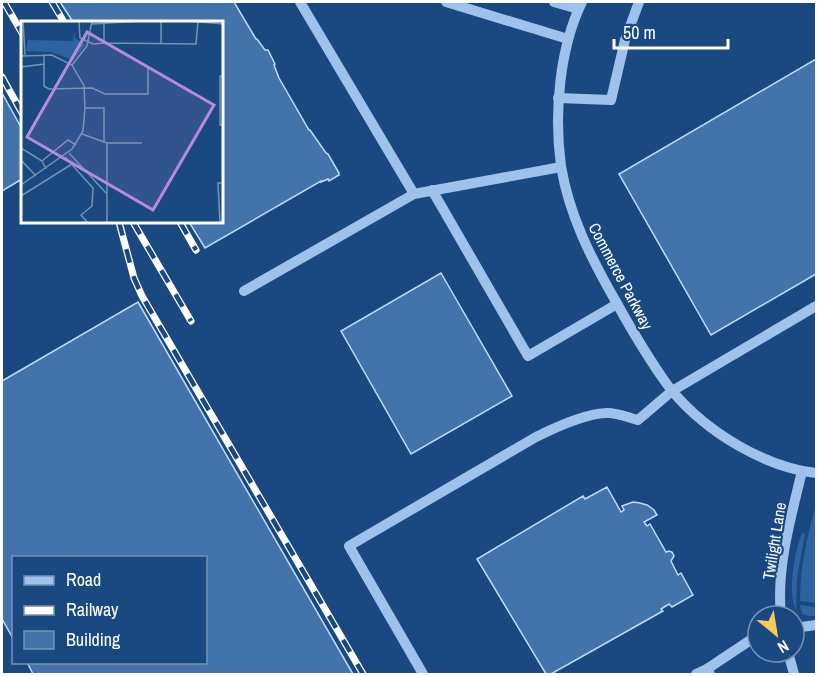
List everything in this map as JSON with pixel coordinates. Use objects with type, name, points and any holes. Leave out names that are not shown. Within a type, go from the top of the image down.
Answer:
[{"type":"street","points":[[300,2],[414,194]]},
{"type":"street","points":[[446,2],[568,39]]},
{"type":"street","points":[[554,2],[580,5]]},
{"type":"street","points":[[558,98],[611,100],[625,40],[639,2]]},
{"type":"street","name":"Commerce Parkway","points":[[580,5],[568,39],[558,98],[559,149],[561,167],[578,228],[586,247],[647,355],[683,403],[714,429],[768,460],[802,471],[816,472]]},
{"type":"street","points":[[244,291],[414,194],[561,167]]},
{"type":"street","points":[[432,190],[528,356],[617,304]]},
{"type":"street","points":[[423,674],[349,546],[557,427],[581,418],[608,412],[638,420],[672,391],[816,306]]},
{"type":"street","name":"Twilight Lane","points":[[781,604],[784,557],[802,471]]},
{"type":"street","points":[[696,675],[709,672],[746,644]]},
{"type":"shaded area","points":[[816,507],[816,603],[800,601],[804,556]]},
{"type":"shaded area","points":[[802,533],[805,534],[797,577],[796,604],[793,604],[792,583]]},
{"type":"shaded area","points":[[806,606],[816,607],[816,616],[806,615]]},
{"type":"building","points":[[60,2],[234,2],[256,39],[265,50],[268,50],[279,78],[309,130],[328,154],[339,175],[329,181],[328,179],[321,181],[205,248],[190,224],[224,224],[224,21],[72,21]]},
{"type":"building","points":[[816,59],[816,274],[711,335],[619,174]]},
{"type":"building","points":[[2,93],[21,127],[21,180],[2,191]]},
{"type":"building","points":[[441,273],[512,396],[411,454],[341,331]]},
{"type":"building","points":[[138,302],[353,674],[33,674],[28,664],[207,664],[207,556],[12,556],[12,636],[2,619],[2,381]]},
{"type":"building","points":[[607,487],[621,512],[624,510],[622,506],[633,502],[647,505],[654,510],[657,515],[644,522],[647,526],[650,524],[666,552],[672,552],[674,556],[671,561],[678,575],[681,573],[693,595],[672,607],[669,604],[661,609],[663,611],[551,674],[546,674],[477,559],[583,496],[585,499]]},
{"type":"railway","points":[[4,2],[21,31]]},
{"type":"railway","points":[[52,2],[63,21]]},
{"type":"railway","points":[[2,77],[21,111]]},
{"type":"railway","points":[[120,224],[134,278],[142,296],[363,674]]},
{"type":"railway","points":[[134,224],[191,321]]},
{"type":"railway","points":[[181,224],[196,250]]}]
